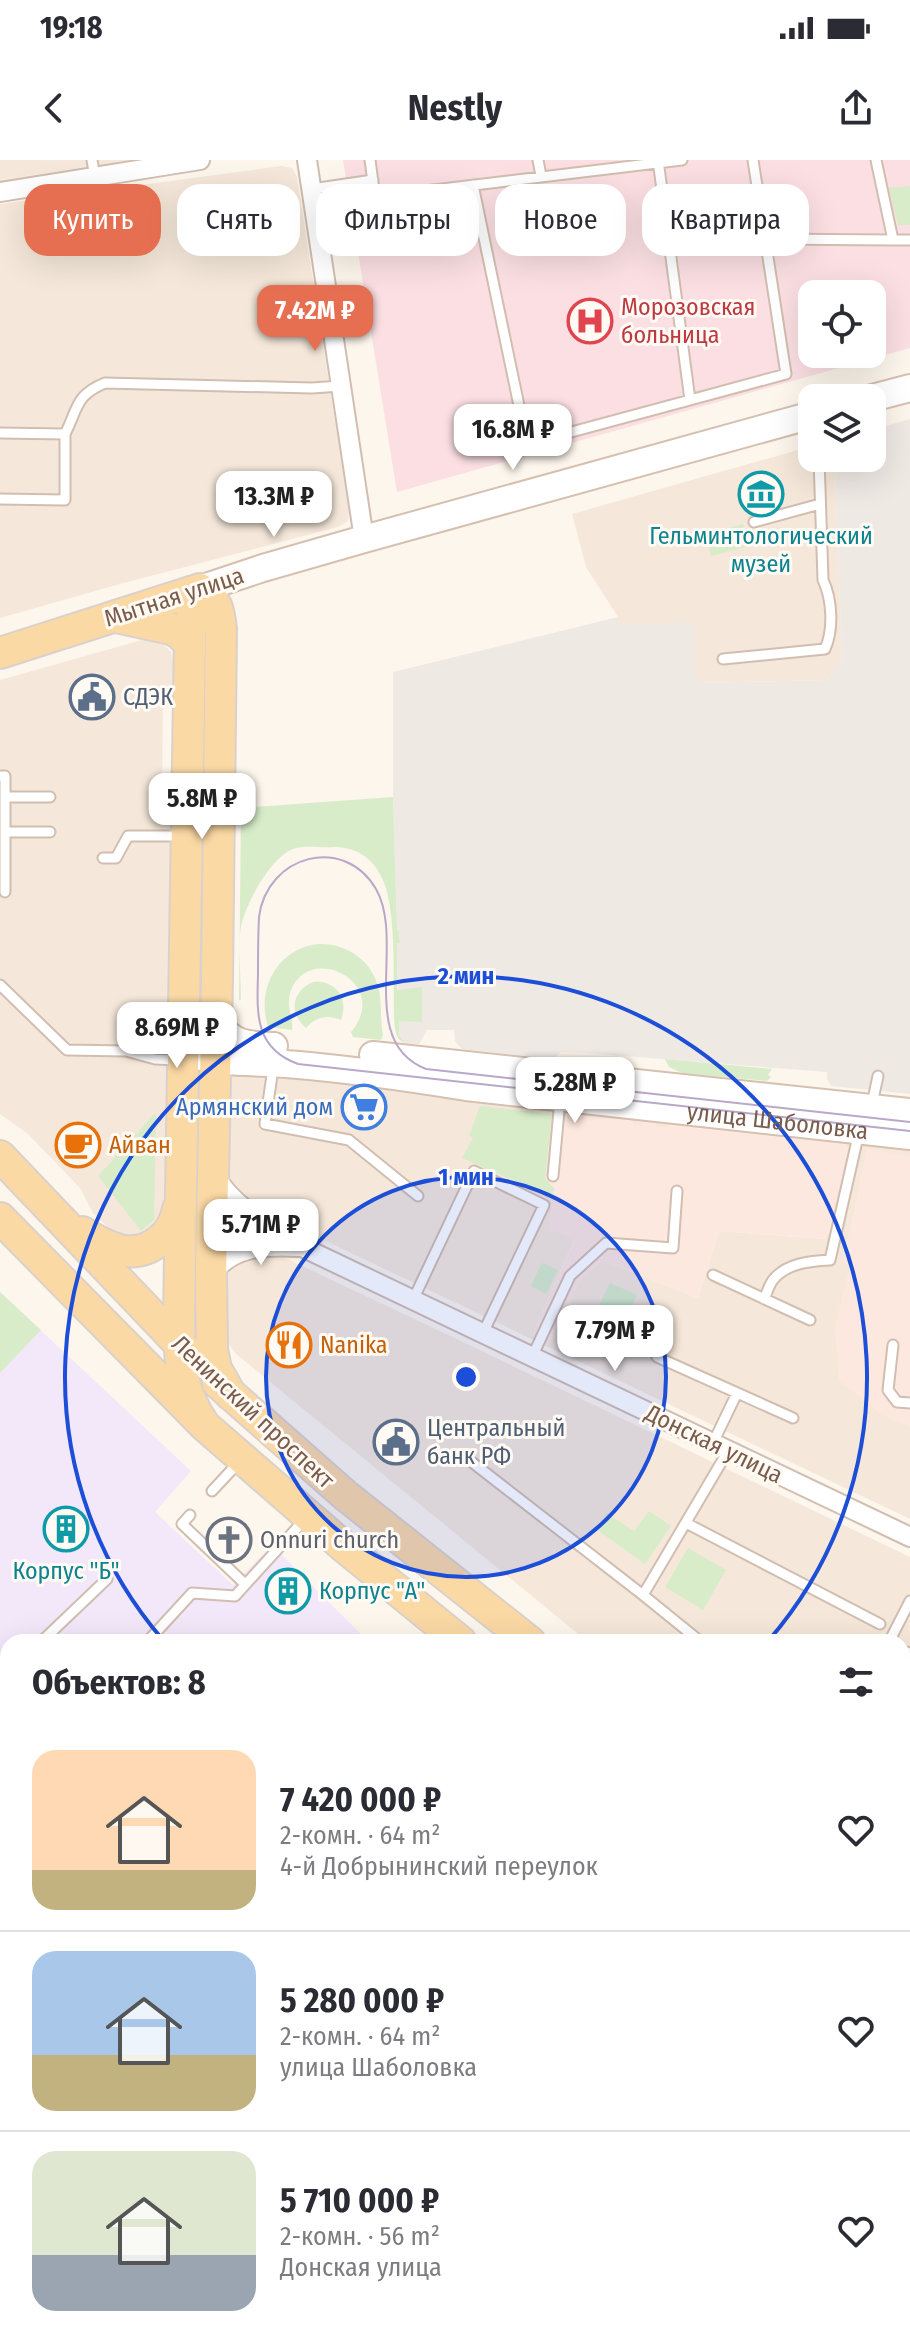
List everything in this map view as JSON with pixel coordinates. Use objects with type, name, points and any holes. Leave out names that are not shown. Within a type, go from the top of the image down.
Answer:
[{"type":"main road","points":[[886,394],[910,388]]},
{"type":"main road","name":"Мытная улица","points":[[0,653],[364,539],[798,419]]},
{"type":"main road","points":[[205,1426],[184,1389],[180,1345],[190,644],[192,612],[200,589],[215,601],[221,629],[211,1275],[214,1359],[216,1369],[231,1395]]},
{"type":"main road","points":[[114,617],[171,629],[190,644]]},
{"type":"main road","points":[[186,882],[191,870],[202,866],[214,871],[218,882]]},
{"type":"main road","name":"улица Шаболовка","points":[[216,1022],[228,1036],[247,1045],[335,1051],[865,1119],[910,1136]]},
{"type":"main road","points":[[182,1045],[199,1056],[215,1060]]},
{"type":"main road","name":"улица Шаболовка","points":[[215,1060],[277,1057],[466,1087],[560,1098],[865,1119],[910,1112]]},
{"type":"main road","name":"Ленинский проспект","points":[[0,1156],[231,1395],[345,1495],[520,1634]]},
{"type":"main road","points":[[58,1217],[114,1249],[136,1252],[148,1249],[169,1233],[176,1221],[181,1195]]},
{"type":"main road","name":"Ленинский проспект","points":[[0,1218],[205,1426],[451,1634]]},
{"type":"street","points":[[0,192],[94,168],[200,160]]},
{"type":"street","points":[[307,160],[364,539]]},
{"type":"street","name":"Донская улица","points":[[212,1169],[221,1186],[240,1205],[302,1247],[910,1537]]},
{"type":"street","name":"Донская улица","points":[[211,1275],[227,1258],[254,1247],[302,1247]]},
{"type":"lane","points":[[370,160],[373,184]]},
{"type":"lane","points":[[538,160],[541,176]]},
{"type":"lane","points":[[479,184],[682,160]]},
{"type":"lane","points":[[753,160],[757,184]]},
{"type":"lane","points":[[876,160],[893,240]]},
{"type":"lane","points":[[658,161],[690,400]]},
{"type":"lane","points":[[312,189],[373,180]]},
{"type":"lane","points":[[479,214],[527,444],[786,374],[769,256]]},
{"type":"lane","points":[[809,239],[910,240]]},
{"type":"lane","points":[[0,499],[65,500],[65,434],[79,400],[90,389],[105,383],[341,386]]},
{"type":"lane","points":[[0,433],[65,434]]},
{"type":"lane","points":[[723,659],[825,649],[830,638],[830,623],[828,592],[823,580],[819,472]]},
{"type":"lane","points":[[754,522],[820,504]]},
{"type":"lane","points":[[0,776],[5,776],[5,892]]},
{"type":"lane","points":[[5,797],[50,797]]},
{"type":"lane","points":[[5,832],[50,832]]},
{"type":"lane","points":[[103,858],[116,858],[128,836],[186,836]]},
{"type":"lane","points":[[0,985],[67,1050],[126,1051],[155,1059],[182,1045]]},
{"type":"lane","points":[[277,1057],[269,1082],[265,1124],[349,1140],[418,1196]]},
{"type":"lane","points":[[764,1299],[773,1279],[791,1266],[830,1260],[878,1076]]},
{"type":"lane","points":[[553,1176],[560,1098]]},
{"type":"lane","points":[[413,1300],[474,1171],[544,1205],[483,1333]]},
{"type":"lane","points":[[532,1357],[570,1276],[606,1243],[673,1248],[677,1191]]},
{"type":"lane","points":[[713,1275],[810,1320]]},
{"type":"lane","points":[[893,1345],[888,1390],[897,1402],[910,1403]]},
{"type":"lane","points":[[657,1357],[793,1418]]},
{"type":"lane","points":[[643,1595],[686,1523],[720,1447],[737,1393]]},
{"type":"lane","points":[[464,1456],[691,1634]]},
{"type":"lane","points":[[212,1491],[242,1459]]},
{"type":"lane","points":[[190,1515],[182,1524],[245,1584]]},
{"type":"lane","points":[[154,1634],[192,1593],[235,1596],[308,1516]]},
{"type":"lane","points":[[686,1523],[880,1624]]},
{"type":"lane","points":[[49,1634],[107,1579]]},
{"type":"lane","points":[[893,1634],[910,1601]]},
{"type":"shaded area","points":[[0,160],[132,160],[0,180]]},
{"type":"shaded area","name":"Морозовская больница","points":[[343,160],[910,160],[910,348],[886,355],[886,280],[798,280],[798,368],[839,368],[397,492],[359,256],[479,256],[479,184],[347,184]]},
{"type":"shaded area","points":[[281,166],[292,168],[298,184],[177,184],[177,256],[300,256],[300,196],[349,511],[348,521],[338,527],[0,618],[0,204],[24,201],[24,256],[161,256],[161,184],[148,184]]},
{"type":"shaded area","points":[[910,419],[910,1094],[831,1086],[827,1072],[586,1053],[561,1052],[553,1059],[462,1049],[455,1041],[454,1030],[427,1030],[419,1044],[405,1043],[399,1035],[397,980],[397,943],[400,942],[397,930],[393,797],[393,672],[618,617],[619,625],[694,622],[696,683],[827,680],[842,658],[835,472],[886,472],[886,426]]},
{"type":"shaded area","points":[[798,450],[798,472],[835,472],[842,658],[827,680],[696,683],[618,625],[618,617],[586,567],[572,514]]},
{"type":"shaded area","points":[[153,639],[159,640],[171,652],[175,667],[175,692],[163,698],[162,809],[174,809],[166,1207],[162,1229],[122,1241],[93,1213],[80,1188],[28,1134],[0,1114],[0,680]]},
{"type":"shaded area","points":[[235,1069],[910,1143],[910,1519],[263,1211],[241,1195],[227,1174],[229,1073]],"holes":[[[553,1113],[631,1121],[633,1125],[646,1122],[666,1128],[669,1125],[846,1144],[825,1239],[719,1231],[698,1298],[602,1260],[580,1280],[552,1339],[534,1331],[575,1238],[549,1230],[555,1190]]]},
{"type":"shaded area","points":[[552,1113],[632,1121],[634,1125],[645,1122],[665,1128],[668,1125],[846,1144],[848,1150],[829,1234],[825,1239],[719,1231],[698,1298],[602,1260],[580,1280],[552,1339],[534,1331],[575,1239],[549,1230],[555,1190],[545,1178]]},
{"type":"shaded area","points":[[867,1149],[910,1156],[910,1427],[882,1415],[839,1380],[835,1327],[850,1266],[843,1262]]},
{"type":"shaded area","points":[[283,1257],[910,1557],[910,1634],[578,1634],[236,1354],[227,1342],[223,1326],[224,1274],[244,1258]]},
{"type":"shaded area","points":[[0,1292],[191,1471],[155,1512],[233,1585],[272,1545],[361,1634],[0,1634]]},
{"type":"green space","points":[[910,186],[910,225],[898,225],[889,188]]},
{"type":"green space","points":[[743,524],[748,546],[711,556],[706,534]]},
{"type":"green space","points":[[393,797],[400,943],[397,943],[397,990],[422,987],[422,1022],[399,1021],[399,1035],[405,1043],[399,1039],[394,1018],[393,946],[387,891],[378,871],[368,859],[356,851],[341,847],[296,848],[278,859],[261,881],[241,926],[239,1000],[241,808]]},
{"type":"green space","points":[[318,944],[348,950],[371,970],[380,996],[381,1040],[353,1037],[351,1032],[361,1014],[362,997],[355,984],[343,974],[328,969],[313,970],[299,977],[290,993],[292,1030],[268,1027],[265,999],[273,973],[291,954]]},
{"type":"green space","points":[[313,982],[328,984],[339,992],[343,1004],[341,1020],[322,1018],[306,1028],[300,1022],[295,1003],[301,991]]},
{"type":"green space","points":[[665,1059],[772,1069],[768,1075],[771,1077],[767,1081],[682,1073],[669,1067]]},
{"type":"green space","points":[[480,1106],[552,1114],[545,1178],[555,1190],[547,1198],[541,1192],[462,1158],[473,1138],[469,1136]]},
{"type":"green space","points":[[156,1112],[154,1220],[141,1231],[98,1176]]},
{"type":"green space","points":[[223,1202],[240,1214],[241,1245],[225,1253]]},
{"type":"green space","points":[[542,1263],[558,1270],[546,1294],[531,1286]]},
{"type":"green space","points":[[610,1283],[637,1295],[619,1335],[591,1322]]},
{"type":"green space","points":[[0,1292],[41,1330],[0,1373]]},
{"type":"green space","points":[[649,1511],[671,1526],[645,1564],[596,1529],[607,1513],[634,1531]]},
{"type":"green space","points":[[688,1548],[726,1570],[703,1610],[665,1587]]},
{"type":"tram line","points":[[910,1122],[426,1069],[405,1056],[393,1037],[387,1014],[384,911],[376,889],[362,872],[345,861],[327,857],[308,859],[291,866],[276,879],[265,896],[259,917],[261,1028],[273,1049],[298,1064],[910,1131]]},
{"type":"place","name":"Морозовская больница","points":[[590,321]]},
{"type":"place","name":"Гельминтологический музей","points":[[761,494]]},
{"type":"place","name":"СДЭК","points":[[92,697]]},
{"type":"place","name":"Армянский дом","points":[[364,1107]]},
{"type":"place","name":"Айван","points":[[78,1145]]},
{"type":"place","name":"Nanika","points":[[289,1345]]},
{"type":"place","name":"Центральный банк РФ","points":[[396,1442]]},
{"type":"place","name":"Корпус \"Б\"","points":[[66,1529]]},
{"type":"place","name":"Onnuri church","points":[[229,1540]]},
{"type":"place","name":"Корпус \"А\"","points":[[288,1591]]}]
